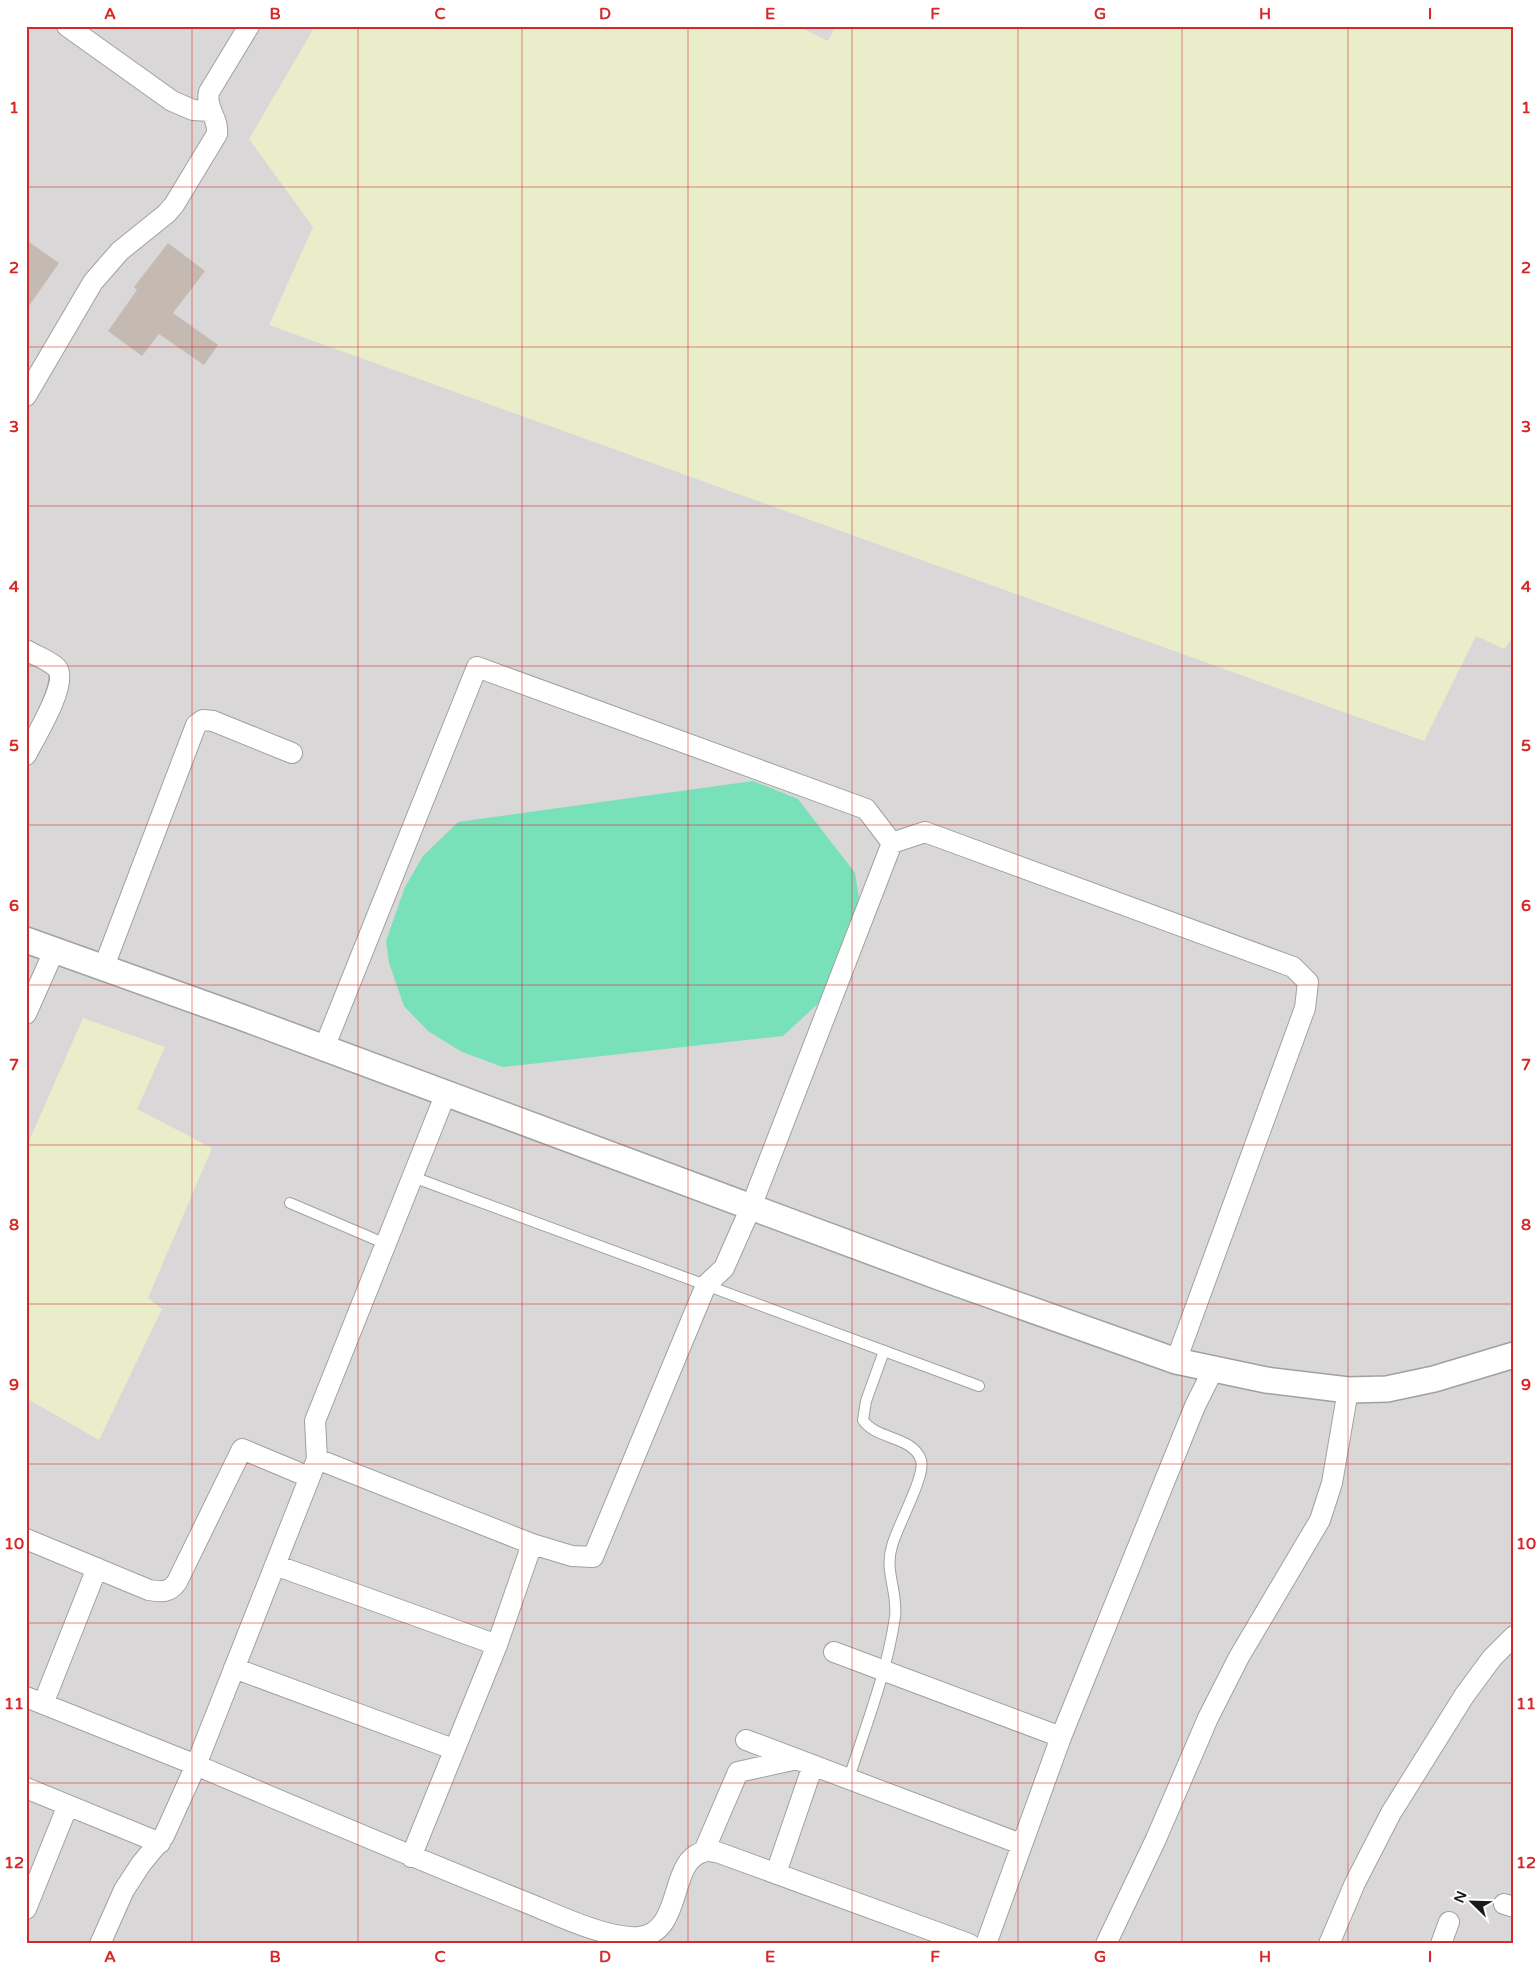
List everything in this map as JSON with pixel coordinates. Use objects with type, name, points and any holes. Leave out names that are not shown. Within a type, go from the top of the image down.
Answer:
[{"type":"street","points":[[67,26],[172,100],[193,110],[210,110]]},
{"type":"street","points":[[26,396],[93,282],[120,251],[166,214],[183,192],[217,134],[217,126],[207,102],[209,92],[249,26]]},
{"type":"street","points":[[26,650],[51,663],[58,669],[60,676],[58,692],[26,755]]},
{"type":"street","points":[[324,1048],[477,667],[866,809],[892,843]]},
{"type":"street","points":[[103,969],[196,725],[203,720],[213,721],[292,752]]},
{"type":"street","points":[[892,843],[925,832],[1293,967],[1308,982],[1305,1008],[1176,1361]]},
{"type":"street","points":[[26,1539],[149,1590],[162,1592],[172,1589],[242,1449],[313,1468],[532,1544],[572,1556],[592,1557],[706,1285],[724,1268],[751,1207],[892,843]]},
{"type":"street","points":[[26,940],[324,1048],[1032,1311],[1176,1361],[1213,1370],[1311,1387],[1348,1390],[1388,1389],[1434,1379],[1514,1355]]},
{"type":"street","points":[[26,1014],[54,950]]},
{"type":"street","points":[[100,1944],[124,1890],[141,1864],[160,1843],[196,1765],[313,1468],[315,1421],[446,1094]]},
{"type":"street","points":[[986,1944],[1061,1737],[1195,1406],[1213,1370]]},
{"type":"street","points":[[1106,1944],[1156,1839],[1208,1718],[1240,1657],[1320,1520],[1332,1483],[1348,1390]]},
{"type":"street","points":[[411,1857],[498,1645],[532,1544]]},
{"type":"street","points":[[275,1565],[498,1645]]},
{"type":"street","points":[[97,1568],[35,1701],[196,1765],[411,1857],[588,1926],[621,1936],[638,1937],[650,1934],[660,1927],[668,1914],[686,1865],[694,1856],[704,1851],[717,1852],[969,1944]]},
{"type":"street","points":[[1329,1944],[1355,1883],[1391,1813],[1464,1696],[1492,1658],[1514,1636]]},
{"type":"street","points":[[834,1652],[1061,1737]]},
{"type":"street","points":[[234,1668],[454,1749]]},
{"type":"street","points":[[746,1740],[1021,1844]]},
{"type":"street","points":[[704,1851],[738,1772],[805,1762]]},
{"type":"street","points":[[776,1874],[805,1762]]},
{"type":"street","points":[[26,1788],[160,1843]]},
{"type":"street","points":[[26,1909],[68,1805]]},
{"type":"street","points":[[1441,1944],[1449,1922]]},
{"type":"lane","points":[[413,1177],[979,1386]]},
{"type":"lane","points":[[290,1203],[386,1244]]},
{"type":"lane","points":[[849,1778],[884,1672],[897,1601],[888,1569],[891,1547],[922,1467],[918,1454],[912,1448],[874,1430],[863,1420],[866,1401],[884,1351]]},
{"type":"shaded area","points":[[26,26],[1514,26],[1514,1944],[26,1944]]},
{"type":"green space","points":[[315,26],[798,26],[828,41],[836,26],[1514,26],[1514,636],[1504,649],[1476,636],[1424,741],[269,325],[313,227],[249,139]]},
{"type":"green space","points":[[753,781],[798,799],[855,873],[861,911],[823,999],[783,1036],[503,1067],[462,1052],[428,1031],[404,1006],[389,963],[386,941],[405,887],[423,856],[458,822]]},
{"type":"green space","points":[[83,1018],[165,1047],[137,1109],[212,1148],[148,1298],[162,1309],[99,1440],[26,1398],[26,1148]]},
{"type":"building","points":[[26,240],[59,263],[26,310]]},
{"type":"building","points":[[168,243],[205,271],[173,313],[218,345],[204,365],[159,334],[142,356],[108,331],[137,290],[134,287]]}]
